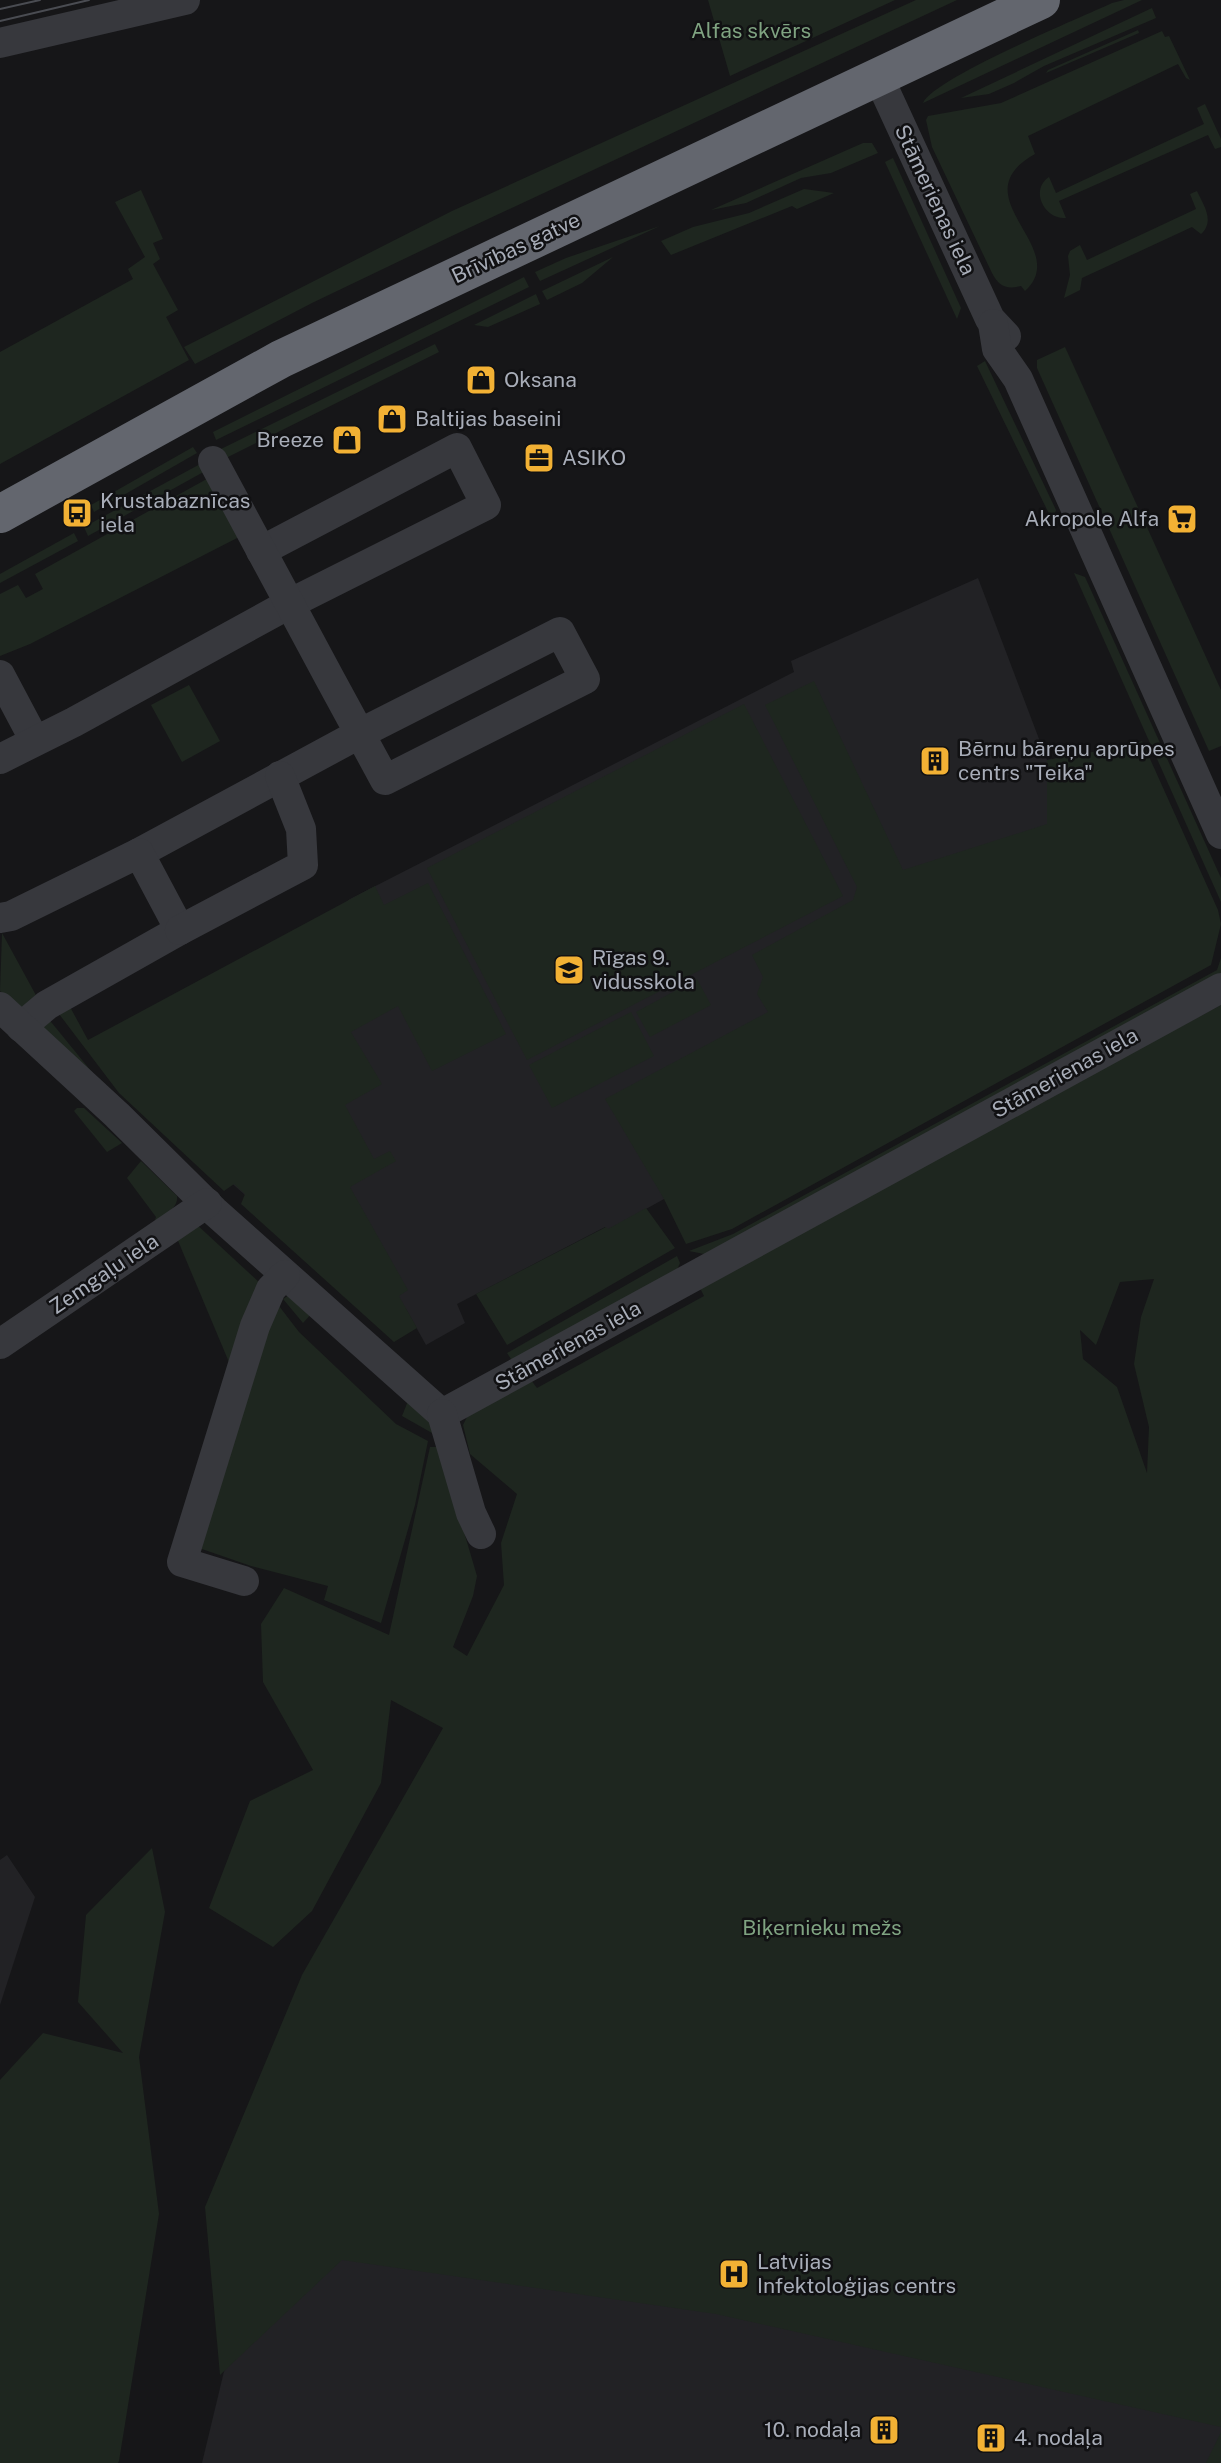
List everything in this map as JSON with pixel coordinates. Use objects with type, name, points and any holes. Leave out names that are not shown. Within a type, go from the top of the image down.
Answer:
[{"type":"highway","name":"Brīvības gatve","points":[[0,514],[281,359],[1041,0]]},
{"type":"street","points":[[0,43],[185,0]]},
{"type":"street","name":"Stāmerienas iela","points":[[878,76],[993,324],[1012,342],[1018,379],[1221,834]]},
{"type":"street","points":[[0,759],[74,722],[289,604],[486,505],[457,448],[261,551]]},
{"type":"street","points":[[0,918],[11,916],[139,853],[359,734],[560,632],[585,679],[384,780],[359,734],[289,604],[213,461]]},
{"type":"street","points":[[2,683],[35,741]]},
{"type":"street","points":[[280,776],[301,829],[303,865],[47,1005],[11,1017],[285,1275],[442,1414],[471,1513],[481,1534]]},
{"type":"street","points":[[139,853],[180,930]]},
{"type":"street","name":"Stāmerienas iela","points":[[442,1414],[1221,988]]},
{"type":"street","name":"Zemgaļu iela","points":[[0,1344],[207,1203]]},
{"type":"street","points":[[244,1581],[182,1562],[255,1326],[271,1289],[285,1275]]},
{"type":"shaded area","name":"Rīgas 9. vidusskola","points":[[978,578],[1047,760],[1133,745],[664,1199],[608,1230],[605,1227],[457,1304],[465,1323],[426,1345],[406,1309],[245,1195],[122,1085],[350,899],[794,672],[791,661]]},
{"type":"shaded area","points":[[7,1855],[35,1897],[0,2005],[0,1860]]},
{"type":"shaded area","name":"Latvijas Infektoloģijas centrs","points":[[314,1997],[1221,2085],[1221,2463],[202,2463]]},
{"type":"green space","name":"Alfas skvērs","points":[[708,0],[895,0],[730,76]]},
{"type":"green space","points":[[916,0],[957,0],[456,234],[312,303],[195,364],[184,347],[452,211]]},
{"type":"green space","points":[[1142,0],[923,103],[933,92],[979,64],[1112,3]]},
{"type":"green space","points":[[1152,8],[1156,18],[1044,66],[989,94],[961,98]]},
{"type":"green space","points":[[1138,30],[1139,33],[1046,73],[1048,70]]},
{"type":"green space","points":[[1162,31],[1165,37],[1169,36],[1190,80],[1178,64],[1028,136],[1035,154],[1014,170],[1008,187],[1011,205],[1036,257],[1036,274],[1025,291],[1021,286],[1007,287],[1000,284],[992,273],[932,147],[926,120],[928,116],[1001,103]]},
{"type":"green space","points":[[1205,104],[1221,139],[1221,147],[1215,149],[1208,135],[1059,201],[1066,218],[1052,214],[1042,203],[1040,189],[1049,177],[1056,193],[1204,124],[1197,108]]},
{"type":"green space","points":[[863,143],[872,143],[878,153],[831,173],[801,178],[746,203],[711,210]]},
{"type":"green space","points":[[893,158],[961,308],[957,319],[885,162]]},
{"type":"green space","points":[[804,189],[834,193],[797,209],[792,206],[671,255],[661,241],[693,227],[749,213]]},
{"type":"green space","points":[[141,190],[163,239],[153,243],[160,259],[153,264],[178,310],[166,317],[189,360],[0,464],[0,352],[133,279],[128,269],[145,257],[115,202]]},
{"type":"green space","points":[[1197,191],[1208,219],[1201,234],[1192,227],[1082,278],[1080,290],[1064,298],[1070,275],[1070,251],[1080,245],[1087,260],[1196,209],[1190,194]]},
{"type":"green space","points":[[660,226],[540,281],[535,272],[566,258]]},
{"type":"green space","points":[[613,257],[582,283],[547,300],[542,291]]},
{"type":"green space","points":[[524,277],[529,287],[216,440],[213,432]]},
{"type":"green space","points":[[536,294],[540,304],[488,327],[474,325]]},
{"type":"green space","points":[[435,344],[439,352],[226,458],[221,449]]},
{"type":"green space","points":[[1065,347],[1221,690],[1221,746],[1209,751],[1037,368],[1037,360]]},
{"type":"green space","points":[[985,361],[1056,510],[1052,520],[977,366]]},
{"type":"green space","points":[[193,447],[197,453],[94,512],[91,505]]},
{"type":"green space","points":[[202,463],[207,470],[88,536],[84,527]]},
{"type":"green space","points":[[214,475],[243,535],[30,644],[0,656],[0,594],[18,585],[26,598],[43,589],[35,574]]},
{"type":"green space","points":[[74,533],[78,541],[0,583],[0,574]]},
{"type":"green space","points":[[1074,573],[1085,577],[1221,878],[1221,902]]},
{"type":"green space","points":[[814,681],[903,870],[1047,824],[1047,760],[1133,745],[1142,741],[1218,910],[1221,924],[1211,965],[732,1229],[686,1244],[664,1199],[605,1099],[768,1012],[757,994],[763,977],[752,955],[853,900],[857,887],[765,705]]},
{"type":"green space","points":[[189,685],[220,741],[182,762],[151,705]]},
{"type":"green space","points":[[744,704],[843,896],[527,1060],[427,868]]},
{"type":"green space","points":[[428,883],[506,1034],[432,1071],[398,1006],[351,1032],[382,1084],[345,1105],[374,1159],[390,1151],[396,1161],[350,1187],[408,1290],[399,1296],[417,1328],[394,1342],[241,1204],[245,1194],[234,1184],[224,1191],[119,1093],[56,1010],[69,1005],[88,1040],[375,886],[384,905]]},
{"type":"green space","points":[[2,933],[38,999],[21,1009],[0,991]]},
{"type":"green space","points":[[1221,958],[1221,977],[709,1255],[689,1251],[733,1234],[1217,970]]},
{"type":"green space","points":[[697,979],[711,1005],[650,1037],[636,1012]]},
{"type":"green space","name":"Biķernieku mežs","points":[[1221,1005],[1221,2427],[716,2314],[342,2260],[220,2375],[205,2207],[302,1975],[443,1728],[391,1700],[381,1783],[312,1911],[273,1947],[209,1908],[250,1801],[313,1770],[263,1682],[261,1624],[284,1588],[389,1635],[430,1447],[439,1447],[477,1576],[473,1596],[453,1647],[467,1656],[504,1585],[501,1543],[517,1494],[470,1454],[463,1425],[471,1409],[528,1376],[537,1388],[704,1296],[698,1284]],"holes":[[[1154,1279],[1141,1317],[1134,1364],[1149,1427],[1147,1473],[1117,1387],[1083,1359],[1080,1330],[1096,1345],[1120,1282]]]},
{"type":"green space","points":[[631,1012],[654,1056],[552,1108],[529,1065]]},
{"type":"green space","points":[[47,1017],[100,1082],[42,1031]]},
{"type":"green space","points":[[84,1108],[122,1143],[107,1152],[74,1111]]},
{"type":"green space","points":[[141,1161],[177,1196],[173,1208],[154,1223],[156,1217],[127,1178]]},
{"type":"green space","points":[[646,1208],[675,1248],[507,1345],[476,1294]]},
{"type":"green space","points":[[194,1222],[261,1284],[231,1367],[176,1236]]},
{"type":"green space","points":[[677,1256],[680,1263],[675,1274],[513,1362],[507,1353]]},
{"type":"green space","points":[[289,1295],[313,1312],[303,1323],[283,1299]]},
{"type":"green space","points":[[276,1302],[299,1332],[396,1424],[428,1441],[415,1505],[381,1623],[324,1600],[328,1586],[251,1566],[199,1548]]},
{"type":"green space","points":[[408,1401],[434,1423],[432,1433],[402,1416]]},
{"type":"green space","points":[[152,1848],[165,1912],[139,2057],[159,2214],[119,2461],[0,2463],[0,2080],[43,2033],[123,2053],[78,2002],[86,1915]]},
{"type":"green space","points":[[1221,2432],[1221,2463],[1206,2463]]},
{"type":"tram line","points":[[0,9],[40,0]]},
{"type":"tram line","points":[[0,21],[89,0]]},
{"type":"place","name":"Oksana","points":[[481,380]]},
{"type":"place","name":"Baltijas baseini","points":[[392,419]]},
{"type":"place","name":"Breeze","points":[[347,440]]},
{"type":"place","name":"ASIKO","points":[[539,458]]},
{"type":"place","name":"Krustabaznīcas iela","points":[[77,513]]},
{"type":"place","name":"Akropole Alfa","points":[[1182,519]]},
{"type":"place","name":"Bērnu bāreņu aprūpes centrs \"Teika\"","points":[[935,761]]},
{"type":"place","name":"Rīgas 9. vidusskola","points":[[569,970]]},
{"type":"place","name":"Latvijas Infektoloģijas centrs","points":[[734,2274]]},
{"type":"place","name":"10. nodaļa","points":[[884,2430]]},
{"type":"place","name":"4. nodaļa","points":[[991,2438]]}]
